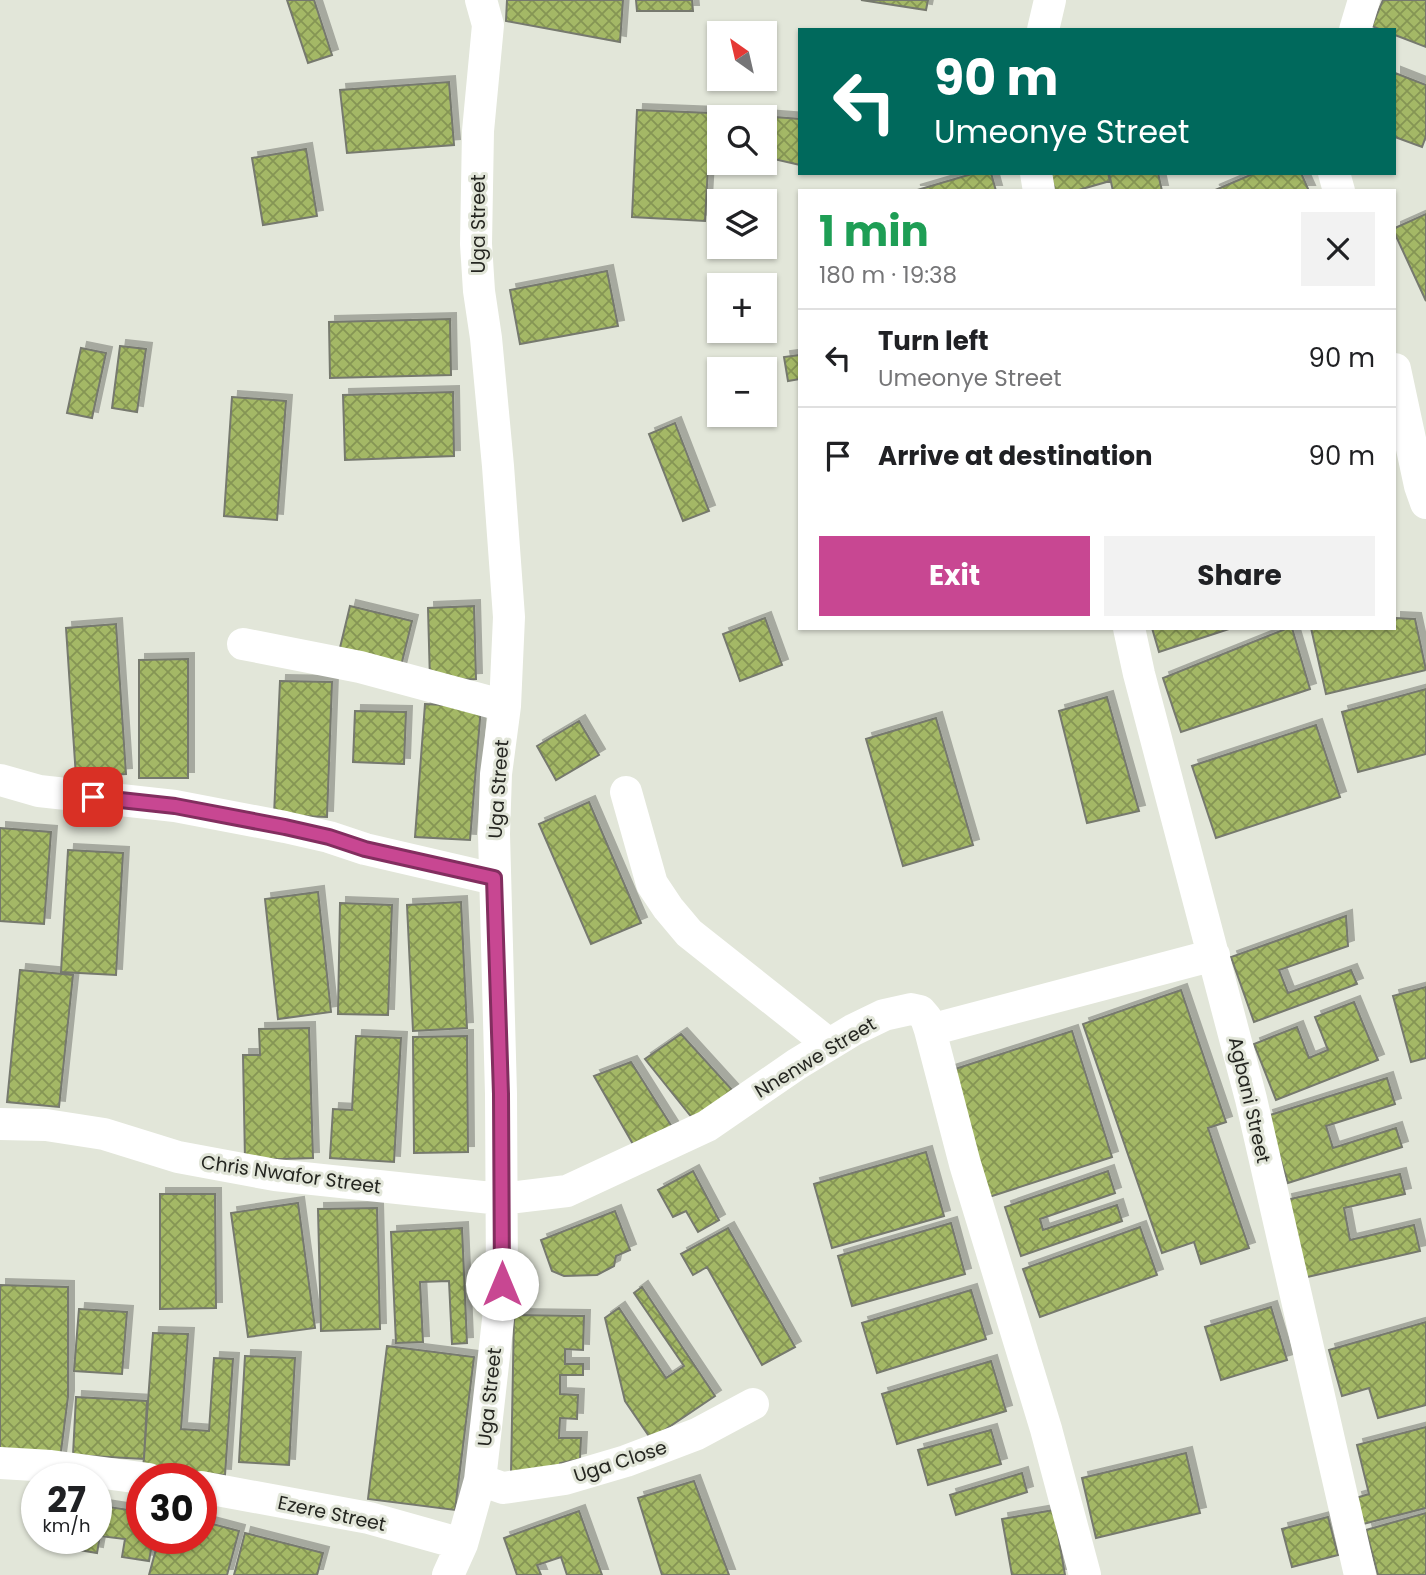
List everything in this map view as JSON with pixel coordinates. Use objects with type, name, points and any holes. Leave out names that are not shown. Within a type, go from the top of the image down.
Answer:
[{"type":"street","name":"Uga Street","points":[[449,1575],[462,1544],[480,1480],[502,1284],[501,1094],[494,878],[496,774],[505,706],[509,617],[498,466],[476,244],[478,131],[488,25],[481,0]]},
{"type":"street","points":[[1043,28],[1050,0]]},
{"type":"street","points":[[1356,28],[1364,0]]},
{"type":"street","points":[[1396,374],[1426,503]]},
{"type":"street","name":"Agbani Street","points":[[1129,630],[1145,699],[1251,1099],[1360,1575]]},
{"type":"street","points":[[243,644],[360,667],[505,706]]},
{"type":"street","points":[[0,779],[39,790],[175,806],[285,827],[365,849],[494,878]]},
{"type":"street","points":[[626,792],[652,884],[675,916],[689,933],[829,1044]]},
{"type":"street","points":[[1085,1575],[1042,1416],[965,1164],[930,1030],[1214,955]]},
{"type":"street","name":"Nnenwe Street","points":[[501,1199],[567,1191],[707,1126],[829,1044],[884,1015],[911,1009],[920,1011],[930,1030]]},
{"type":"street","name":"Chris Nwafor Street","points":[[0,1124],[46,1125],[103,1134],[178,1157],[275,1175],[501,1199]]},
{"type":"street","name":"Uga Close","points":[[480,1480],[503,1488],[565,1479],[626,1461],[697,1434],[753,1404]]},
{"type":"street","points":[[0,1463],[51,1466],[126,1476]]},
{"type":"street","name":"Ezere Street","points":[[217,1490],[369,1518],[462,1544]]},
{"type":"building","points":[[287,0],[314,0],[332,55],[308,63]]},
{"type":"building","points":[[507,0],[623,0],[620,42],[506,21]]},
{"type":"building","points":[[636,0],[692,0],[693,11],[637,11]]},
{"type":"building","points":[[861,0],[928,0],[926,10]]},
{"type":"building","points":[[1383,0],[1426,0],[1426,47],[1396,35],[1396,28],[1372,26]]},
{"type":"building","points":[[1396,73],[1426,85],[1426,136],[1422,147],[1396,137]]},
{"type":"building","points":[[449,82],[454,145],[347,153],[340,90]]},
{"type":"building","points":[[637,110],[707,113],[705,221],[632,217]]},
{"type":"building","points":[[777,117],[798,119],[798,165],[777,160]]},
{"type":"building","points":[[306,149],[317,216],[263,225],[252,158]]},
{"type":"building","points":[[968,175],[992,175],[995,189],[921,189]]},
{"type":"building","points":[[1051,175],[1108,175],[1110,181],[1082,189],[1054,189]]},
{"type":"building","points":[[1109,175],[1158,175],[1162,189],[1113,189]]},
{"type":"building","points":[[1250,175],[1302,175],[1308,189],[1218,189]]},
{"type":"building","points":[[1426,214],[1426,301],[1396,236],[1396,228]]},
{"type":"building","points":[[607,271],[618,326],[520,344],[510,290]]},
{"type":"building","points":[[450,319],[451,375],[330,378],[329,322]]},
{"type":"building","points":[[120,346],[146,349],[137,412],[112,408]]},
{"type":"building","points":[[81,348],[106,353],[92,418],[67,413]]},
{"type":"building","points":[[798,355],[798,379],[788,381],[784,357]]},
{"type":"building","points":[[453,392],[454,456],[345,460],[343,395]]},
{"type":"building","points":[[232,397],[286,401],[277,520],[224,516]]},
{"type":"building","points":[[675,423],[709,511],[683,521],[649,434]]},
{"type":"building","points":[[350,606],[412,621],[400,670],[338,656]]},
{"type":"building","points":[[474,606],[476,679],[430,681],[428,608]]},
{"type":"building","points":[[765,618],[782,665],[740,681],[723,634]]},
{"type":"building","points":[[1396,618],[1415,619],[1426,670],[1326,694],[1311,630],[1396,630]]},
{"type":"building","points":[[116,624],[126,774],[76,777],[66,628]]},
{"type":"building","points":[[1153,630],[1226,630],[1159,652]]},
{"type":"building","points":[[1283,630],[1293,630],[1310,689],[1181,732],[1163,678]]},
{"type":"building","points":[[188,659],[188,778],[139,778],[139,660]]},
{"type":"building","points":[[280,681],[332,682],[327,817],[274,815]]},
{"type":"building","points":[[1426,689],[1426,754],[1358,772],[1342,712]]},
{"type":"building","points":[[1107,697],[1139,811],[1087,823],[1059,711]]},
{"type":"building","points":[[425,704],[481,707],[470,840],[415,837]]},
{"type":"building","points":[[355,711],[406,712],[404,764],[353,762]]},
{"type":"building","points":[[936,718],[973,845],[903,866],[866,739]]},
{"type":"building","points":[[579,721],[599,755],[556,780],[537,746]]},
{"type":"building","points":[[1316,725],[1340,797],[1216,838],[1192,766]]},
{"type":"building","points":[[589,802],[641,923],[591,944],[539,824]]},
{"type":"building","points":[[0,828],[51,832],[44,924],[0,921]]},
{"type":"building","points":[[68,850],[123,853],[116,975],[61,972]]},
{"type":"building","points":[[318,892],[331,1012],[278,1019],[265,899]]},
{"type":"building","points":[[461,902],[467,1028],[413,1031],[407,905]]},
{"type":"building","points":[[340,903],[392,905],[388,1015],[338,1014]]},
{"type":"building","points":[[1346,916],[1348,946],[1279,970],[1288,993],[1351,970],[1357,984],[1254,1022],[1231,957]]},
{"type":"building","points":[[20,970],[73,975],[59,1107],[7,1102]]},
{"type":"building","points":[[1426,987],[1426,1058],[1411,1062],[1393,996]]},
{"type":"building","points":[[1181,990],[1226,1122],[1208,1128],[1249,1248],[1201,1264],[1194,1242],[1162,1253],[1083,1024]]},
{"type":"building","points":[[1354,1002],[1378,1060],[1276,1100],[1254,1044],[1297,1027],[1309,1058],[1328,1050],[1315,1017]]},
{"type":"building","points":[[309,1028],[313,1158],[245,1160],[243,1055],[260,1055],[259,1029]]},
{"type":"building","points":[[1072,1031],[1112,1157],[986,1198],[946,1072]]},
{"type":"building","points":[[681,1034],[734,1092],[693,1119],[645,1059]]},
{"type":"building","points":[[356,1036],[401,1038],[394,1162],[330,1158],[333,1109],[352,1110]]},
{"type":"building","points":[[467,1036],[468,1152],[414,1153],[413,1037]]},
{"type":"building","points":[[631,1062],[674,1130],[634,1146],[594,1076]]},
{"type":"building","points":[[1387,1078],[1395,1104],[1326,1126],[1333,1148],[1396,1128],[1402,1147],[1288,1183],[1267,1116]]},
{"type":"building","points":[[926,1152],[944,1216],[832,1248],[814,1184]]},
{"type":"building","points":[[693,1171],[719,1220],[698,1232],[686,1211],[673,1217],[658,1190]]},
{"type":"building","points":[[1108,1171],[1115,1193],[1040,1219],[1043,1230],[1117,1205],[1122,1221],[1021,1256],[1005,1207]]},
{"type":"building","points":[[1400,1174],[1405,1194],[1344,1208],[1350,1240],[1414,1225],[1420,1251],[1303,1278],[1286,1200]]},
{"type":"building","points":[[160,1194],[215,1194],[216,1308],[160,1309]]},
{"type":"building","points":[[298,1203],[315,1328],[248,1337],[231,1213]]},
{"type":"building","points":[[377,1208],[380,1329],[321,1331],[318,1209]]},
{"type":"building","points":[[615,1211],[630,1250],[616,1256],[614,1266],[597,1275],[564,1276],[552,1271],[541,1240]]},
{"type":"building","points":[[951,1223],[965,1274],[852,1306],[838,1256]]},
{"type":"building","points":[[1140,1227],[1157,1275],[1040,1317],[1023,1269]]},
{"type":"building","points":[[462,1228],[467,1343],[452,1344],[449,1281],[420,1282],[423,1342],[396,1343],[391,1232]]},
{"type":"building","points":[[728,1228],[795,1347],[762,1365],[707,1267],[693,1275],[681,1254]]},
{"type":"building","points":[[0,1285],[68,1287],[68,1397],[60,1459],[0,1457]]},
{"type":"building","points":[[642,1287],[715,1396],[651,1439],[625,1401],[605,1318],[619,1308],[666,1378],[684,1366],[634,1293]]},
{"type":"building","points":[[971,1290],[986,1339],[877,1373],[862,1323]]},
{"type":"building","points":[[1271,1307],[1287,1360],[1221,1380],[1205,1327]]},
{"type":"building","points":[[79,1309],[127,1312],[122,1374],[74,1371]]},
{"type":"building","points":[[514,1315],[584,1316],[583,1350],[565,1349],[565,1364],[583,1364],[583,1375],[560,1375],[560,1394],[578,1395],[577,1419],[560,1418],[559,1438],[581,1438],[580,1459],[560,1463],[556,1475],[511,1474]]},
{"type":"building","points":[[1426,1322],[1426,1405],[1378,1418],[1369,1388],[1342,1396],[1329,1350]]},
{"type":"building","points":[[153,1333],[188,1334],[181,1429],[209,1431],[214,1358],[233,1359],[225,1475],[217,1475],[217,1463],[144,1463]]},
{"type":"building","points":[[387,1346],[474,1357],[455,1510],[368,1499]]},
{"type":"building","points":[[245,1356],[295,1358],[289,1465],[239,1462]]},
{"type":"building","points":[[991,1361],[1006,1411],[897,1444],[882,1394]]},
{"type":"building","points":[[76,1397],[147,1401],[144,1459],[73,1455]]},
{"type":"building","points":[[1426,1427],[1426,1508],[1363,1524],[1356,1498],[1369,1494],[1357,1445]]},
{"type":"building","points":[[991,1430],[1001,1464],[928,1485],[918,1450]]},
{"type":"building","points":[[1186,1453],[1200,1513],[1096,1538],[1082,1478]]},
{"type":"building","points":[[1022,1473],[1027,1492],[956,1515],[950,1495]]},
{"type":"building","points":[[694,1481],[729,1575],[662,1575],[638,1498]]},
{"type":"building","points":[[112,1507],[126,1510],[126,1554],[150,1554],[149,1561],[122,1557],[125,1539],[112,1537]]},
{"type":"building","points":[[1054,1510],[1065,1575],[1012,1575],[1002,1519]]},
{"type":"building","points":[[579,1511],[602,1575],[567,1575],[561,1557],[537,1565],[541,1575],[517,1575],[504,1538]]},
{"type":"building","points":[[1426,1513],[1426,1575],[1378,1575],[1366,1530]]},
{"type":"building","points":[[1328,1517],[1338,1555],[1292,1567],[1282,1529]]},
{"type":"building","points":[[217,1525],[239,1531],[227,1575],[149,1575],[155,1554],[217,1554]]},
{"type":"building","points":[[245,1533],[323,1553],[317,1575],[234,1575]]},
{"type":"route","points":[[93,797],[175,806],[285,827],[365,849],[494,878],[501,1094],[502,1284]]}]
